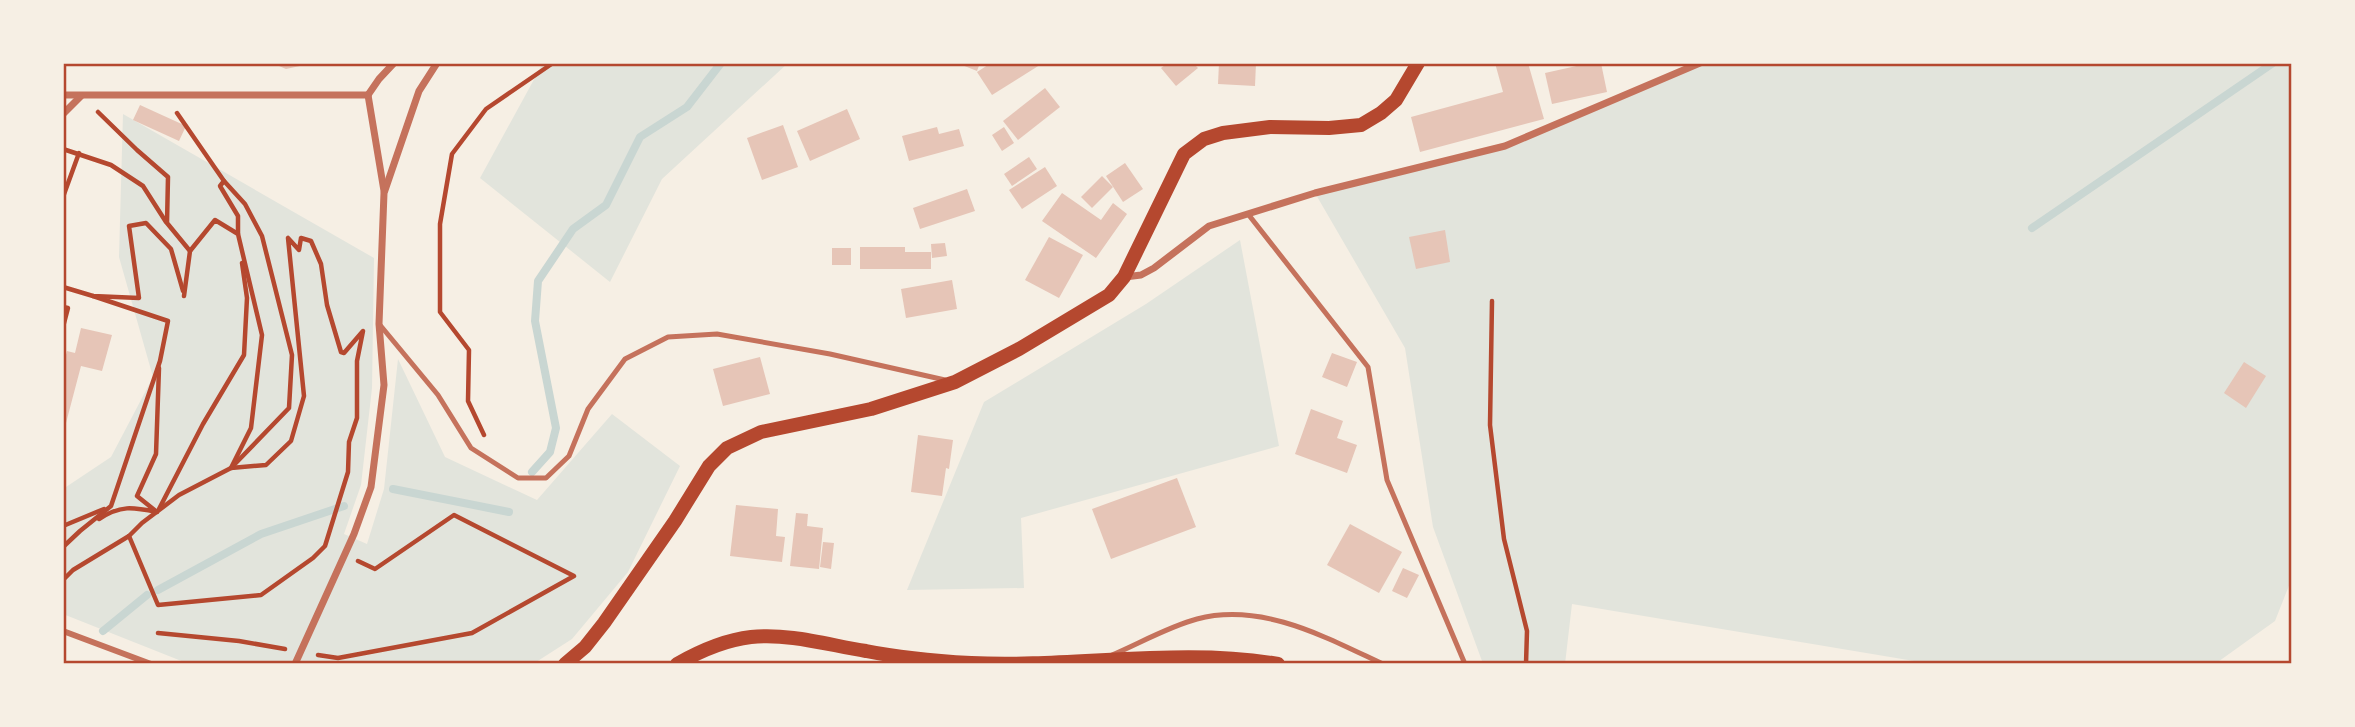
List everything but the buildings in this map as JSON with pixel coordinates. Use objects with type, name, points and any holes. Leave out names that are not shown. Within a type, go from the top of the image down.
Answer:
[{"type":"main road","points":[[565,664],[585,647],[604,623],[675,521],[709,466],[727,448],[761,432],[871,409],[955,382],[1019,349],[1109,295],[1124,277],[1184,154],[1204,139],[1223,133],[1270,127],[1329,128],[1361,125],[1396,100],[1419,63]]},
{"type":"main road","points":[[677,664],[706,649],[729,642],[751,637],[781,636],[920,659],[975,663],[1200,658],[1278,664]]},
{"type":"street","points":[[295,664],[354,534],[371,487],[384,385],[379,324],[384,193],[368,95],[394,63]]},
{"type":"street","points":[[384,193],[419,90],[437,63]]},
{"type":"street","points":[[1124,277],[1141,275],[1154,268],[1209,226],[1327,190],[1505,146],[1700,63]]},
{"type":"street","points":[[63,95],[368,95]]},
{"type":"street","points":[[63,114],[80,96]]},
{"type":"street","points":[[63,631],[151,664]]},
{"type":"lane","points":[[1248,214],[1368,367],[1387,481],[1465,664]]},
{"type":"lane","points":[[379,324],[438,395],[471,448],[518,478],[545,478],[569,456],[588,409],[625,359],[667,337],[717,334],[820,352],[955,382]]},
{"type":"lane","points":[[1097,661],[1197,619],[1230,614],[1264,616],[1293,625],[1382,664]]},
{"type":"path","points":[[499,466],[468,401],[469,350],[440,312],[440,224],[452,155],[486,109],[554,63]]},
{"type":"path","points":[[80,96],[168,177],[167,223]]},
{"type":"path","points":[[63,580],[73,570],[129,536],[179,495],[231,468],[289,408],[292,355],[262,236],[245,204],[224,181],[181,116],[158,96]]},
{"type":"path","points":[[63,149],[111,165],[143,186],[167,223],[190,251]]},
{"type":"path","points":[[63,197],[79,153]]},
{"type":"path","points":[[157,512],[203,424],[244,355],[247,298],[238,216],[220,186],[224,181]]},
{"type":"path","points":[[93,296],[139,298],[129,226],[146,223],[172,250],[184,296],[190,251],[215,220],[238,234],[262,335],[251,428],[231,468]]},
{"type":"path","points":[[129,536],[158,605],[261,596],[326,547],[348,472],[349,442],[357,418],[357,362],[363,331],[344,354],[341,352],[327,305],[321,264],[311,241],[301,238],[299,250],[288,238],[304,396],[291,441],[266,465],[231,468]]},
{"type":"path","points":[[63,287],[168,321],[160,361],[111,506],[63,547]]},
{"type":"path","points":[[1492,301],[1490,425],[1504,539],[1527,631],[1526,664]]},
{"type":"path","points":[[63,307],[68,308],[63,327]]},
{"type":"path","points":[[157,512],[137,496],[156,454],[160,361]]},
{"type":"path","points":[[63,526],[111,506]]},
{"type":"path","points":[[80,530],[111,512],[130,507],[157,512]]},
{"type":"path","points":[[313,654],[338,658],[472,633],[574,576],[454,515],[375,569],[350,558]]},
{"type":"path","points":[[158,633],[239,641],[289,650]]},
{"type":"shaded area","points":[[543,63],[788,63],[662,179],[610,282],[480,178]]},
{"type":"shaded area","points":[[1701,63],[2292,63],[2292,578],[2275,621],[2215,664],[1932,664],[1572,604],[1565,664],[1503,664],[1482,661],[1433,527],[1405,348],[1315,193],[1505,146]]},
{"type":"shaded area","points":[[123,114],[374,258],[372,388],[361,485],[344,534],[367,544],[384,489],[398,359],[445,457],[537,500],[612,414],[680,466],[628,572],[572,639],[533,664],[189,664],[63,614],[63,489],[111,457],[153,377],[119,257]]},
{"type":"shaded area","points":[[1240,240],[1279,446],[1021,518],[1024,588],[907,590],[984,402],[1146,304]]},
{"type":"waterway","points":[[532,472],[550,452],[556,428],[535,321],[538,281],[573,229],[606,205],[640,137],[687,107],[721,63]]},
{"type":"waterway","points":[[2032,228],[2273,63]]},
{"type":"waterway","points":[[393,489],[509,512]]},
{"type":"waterway","points":[[158,590],[261,534],[344,506]]},
{"type":"waterway","points":[[103,631],[147,595]]}]
